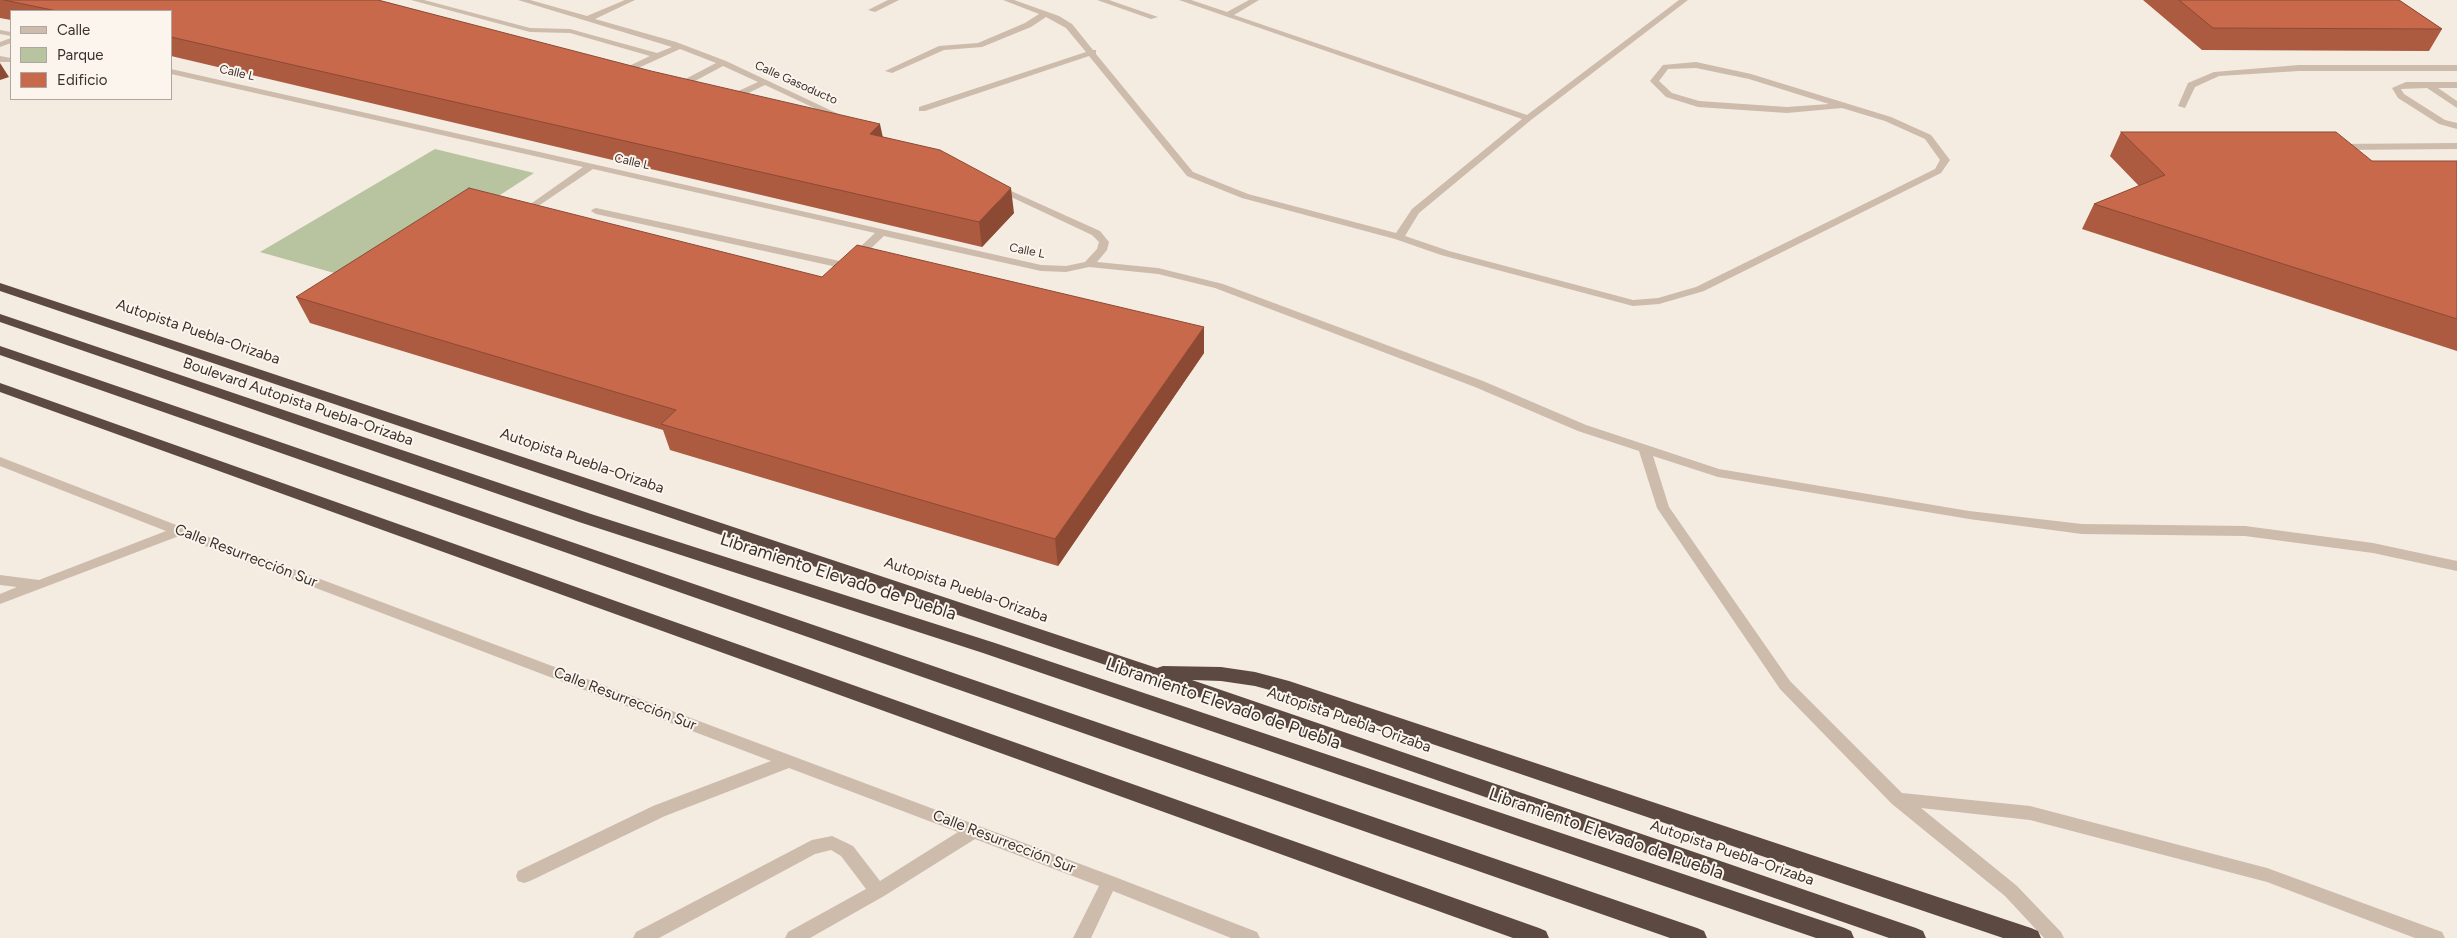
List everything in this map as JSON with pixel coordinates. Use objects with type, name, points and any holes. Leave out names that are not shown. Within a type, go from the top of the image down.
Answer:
[{"type":"highway","name":"Autopista Puebla-Orizaba","points":[[0,287],[1153,674],[1916,938]]},
{"type":"highway","name":"Boulevard Autopista Puebla-Orizaba","points":[[0,318],[585,518]]},
{"type":"highway","points":[[0,350],[1697,938]]},
{"type":"highway","points":[[0,387],[1539,938]]},
{"type":"highway","name":"Libramiento Elevado de Puebla","points":[[585,518],[998,651],[1844,938]]},
{"type":"highway","points":[[1153,674],[1221,674],[1255,679],[1289,688],[2031,938]]},
{"type":"street","points":[[415,0],[530,30],[570,31],[658,56]]},
{"type":"street","name":"Calle Gasoducto","points":[[522,0],[678,47],[723,63],[854,123]]},
{"type":"street","points":[[588,19],[631,0]]},
{"type":"street","points":[[872,10],[895,0]]},
{"type":"street","points":[[1007,0],[1045,14],[1069,26],[1093,52],[1190,174],[1245,196],[1399,237],[1445,253],[1633,303],[1659,301],[1700,289],[1938,171],[1945,160],[1928,137],[1888,119],[1844,105],[1751,76],[1696,65],[1666,66],[1654,81],[1669,95],[1698,104],[1787,110],[1844,105]]},
{"type":"street","points":[[1101,0],[1154,17]]},
{"type":"street","points":[[1183,0],[1528,118]]},
{"type":"street","points":[[1228,15],[1255,0]]},
{"type":"street","points":[[1399,237],[1415,211],[1528,118],[1684,0]]},
{"type":"street","points":[[889,71],[942,48],[979,45],[1028,25],[1045,14]]},
{"type":"street","points":[[608,66],[633,67],[678,47]]},
{"type":"street","points":[[922,108],[1093,52]]},
{"type":"street","points":[[677,87],[723,63]]},
{"type":"street","points":[[2182,106],[2190,85],[2217,74],[2299,68],[2457,68]]},
{"type":"street","points":[[2403,68],[2457,105]]},
{"type":"street","name":"Calle L","points":[[172,70],[1041,268],[1066,269],[1089,264],[1158,271],[1242,294],[1478,384],[1582,428],[1718,473],[1969,515],[2082,530],[2245,530],[2373,548],[2457,566]]},
{"type":"street","points":[[719,96],[736,96],[765,82]]},
{"type":"street","points":[[2457,85],[2406,84],[2396,88],[2401,96],[2442,122],[2457,126]]},
{"type":"street","points":[[667,85],[694,91]]},
{"type":"street","points":[[2330,147],[2457,146]]},
{"type":"street","points":[[525,212],[591,166]]},
{"type":"street","points":[[988,184],[1096,233],[1104,242],[1102,250],[1089,264]]},
{"type":"street","points":[[596,210],[846,266],[882,232]]},
{"type":"street","points":[[1644,448],[1664,508],[1785,685],[1898,799],[2011,891],[2055,938]]},
{"type":"street","name":"Calle Resurrección Sur","points":[[0,461],[179,531],[1109,882],[1250,938]]},
{"type":"street","points":[[0,598],[40,585],[179,531]]},
{"type":"street","points":[[0,580],[40,585]]},
{"type":"street","points":[[524,876],[659,811],[789,761]]},
{"type":"street","points":[[1898,799],[2040,816],[2267,875],[2436,938]]},
{"type":"street","points":[[794,938],[878,891],[974,831]]},
{"type":"street","points":[[642,938],[812,847],[832,843],[847,851],[878,891]]},
{"type":"street","points":[[1082,938],[1109,882]]},
{"type":"green space","points":[[435,149],[534,173],[366,282],[260,252]]},
{"type":"building","points":[[4,0],[378,0],[651,71],[880,124],[870,134],[940,150],[1011,188],[979,222],[172,37],[172,10],[52,10]]},
{"type":"building","points":[[2179,0],[2399,0],[2442,29],[2213,28]]},
{"type":"building","points":[[2121,132],[2336,132],[2372,161],[2457,161],[2457,319],[2094,204],[2165,175]]},
{"type":"building","points":[[469,188],[822,277],[857,245],[1204,327],[1055,539],[661,424],[676,410],[296,297]]}]
